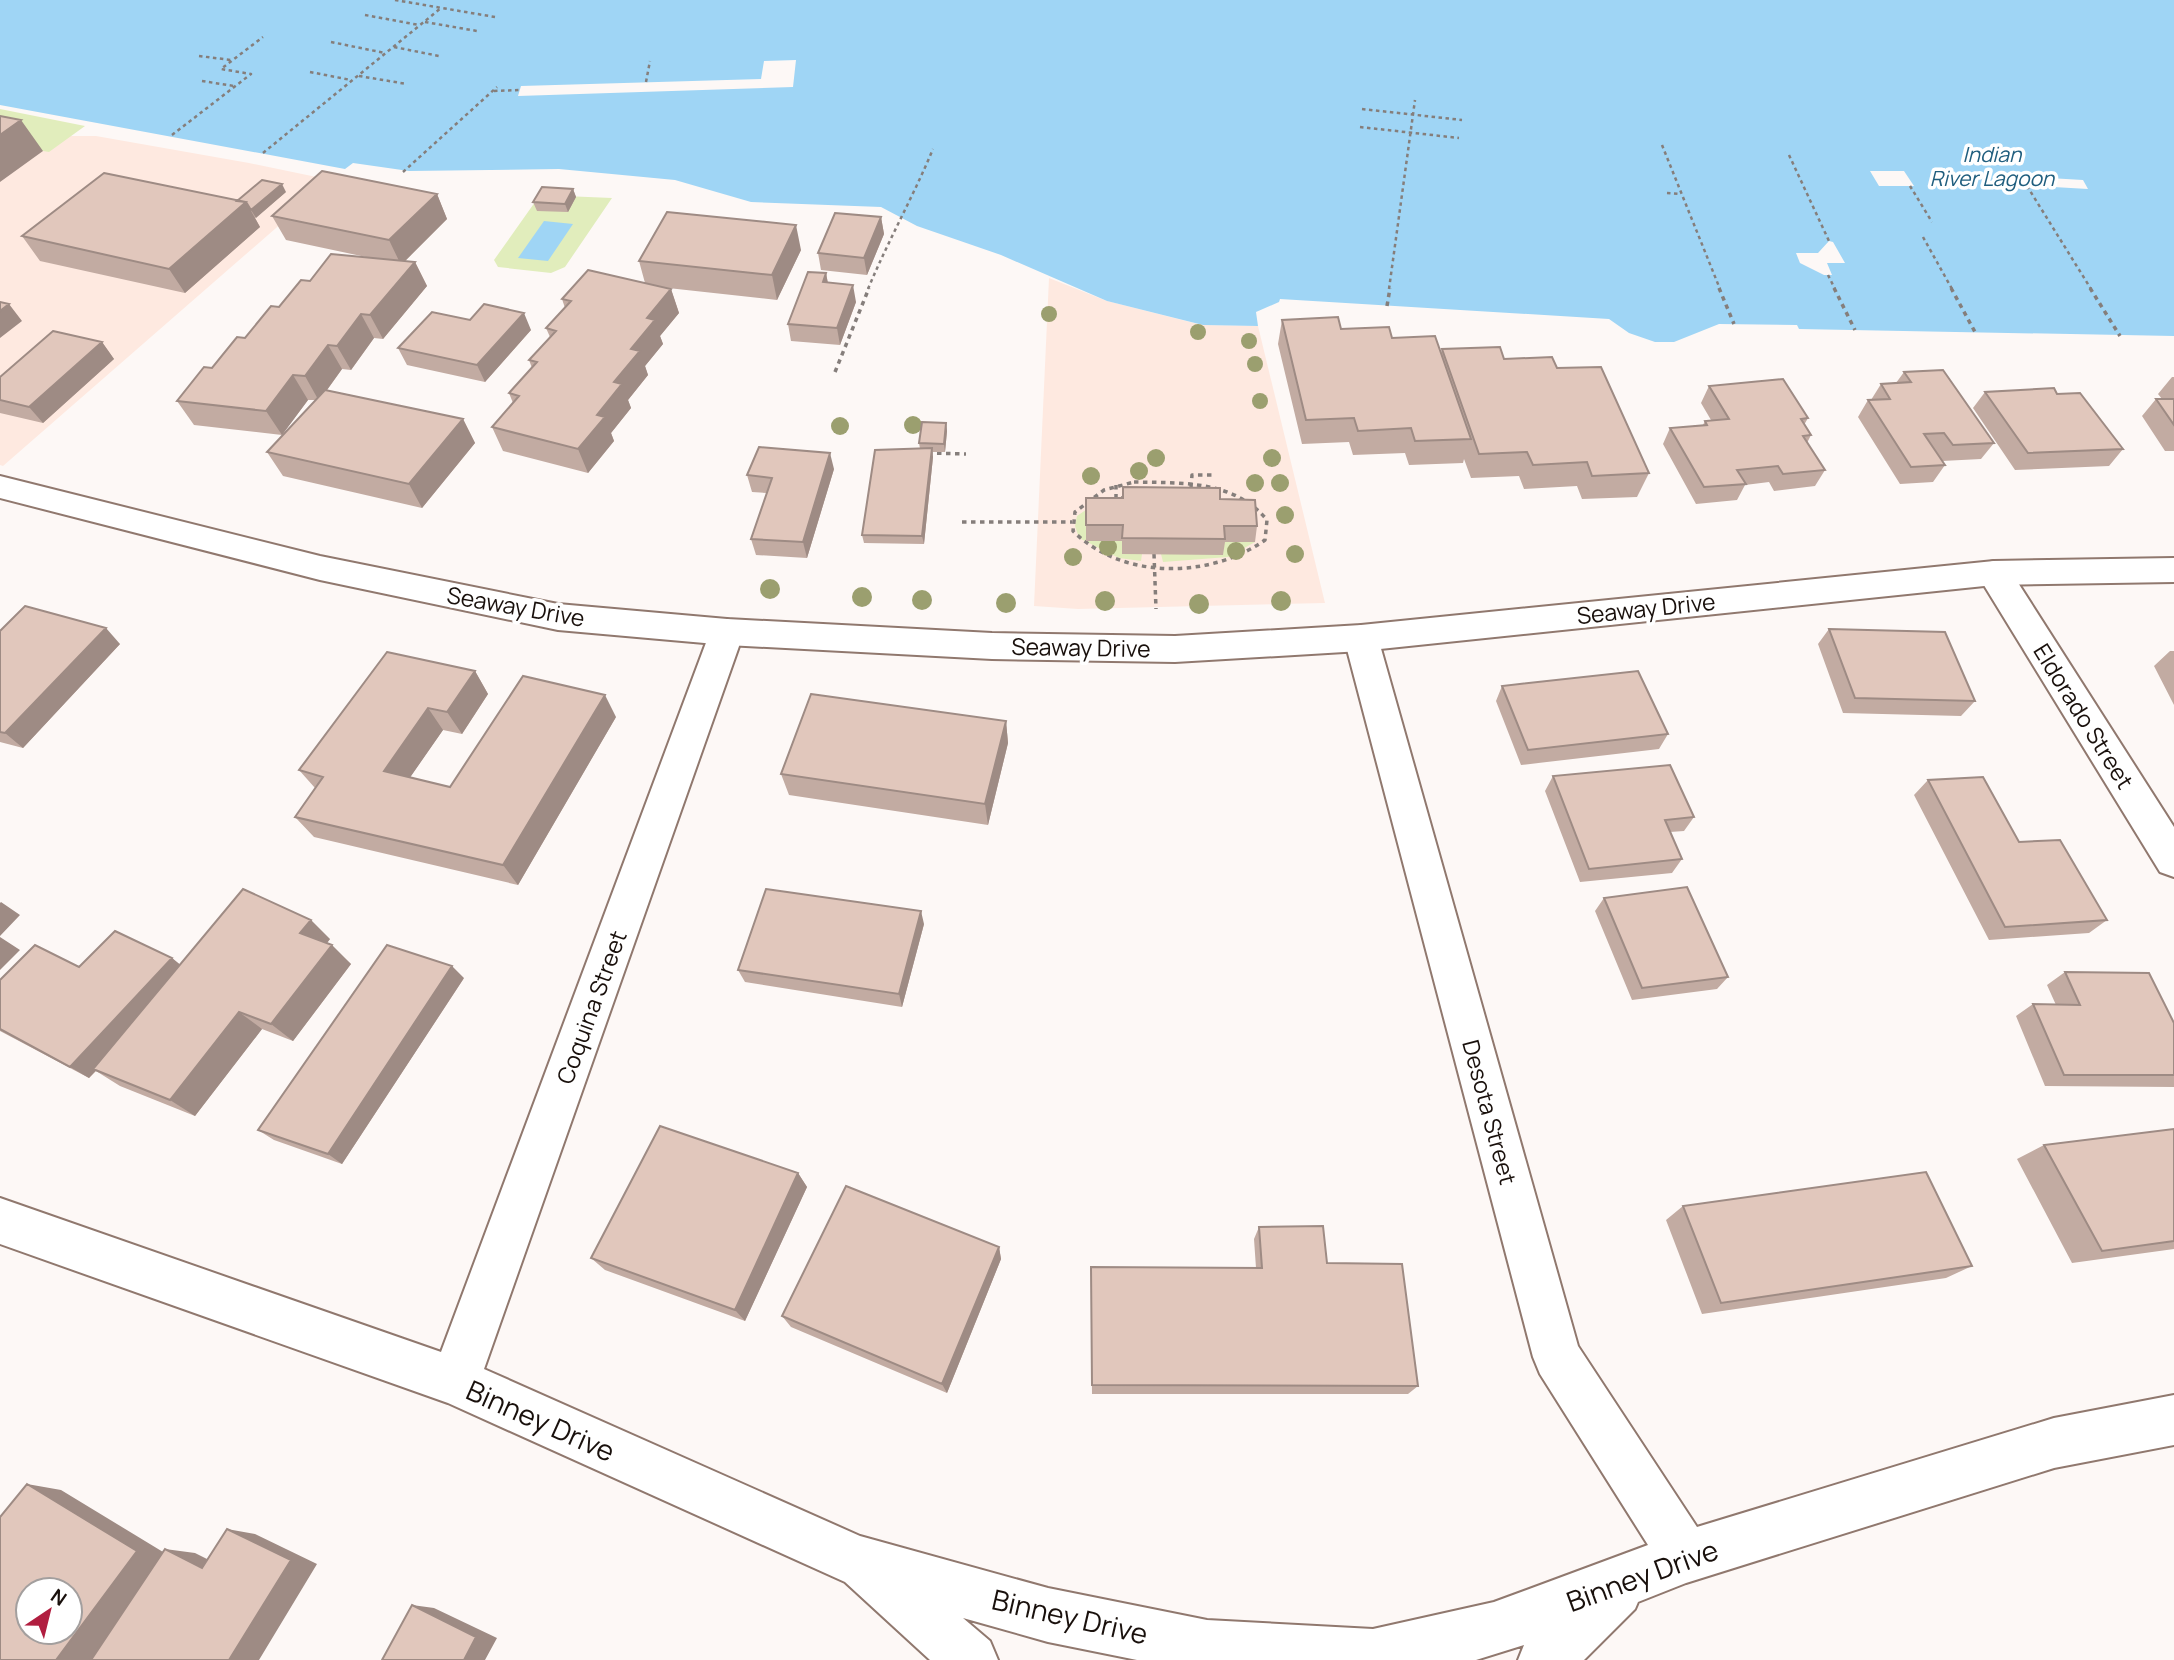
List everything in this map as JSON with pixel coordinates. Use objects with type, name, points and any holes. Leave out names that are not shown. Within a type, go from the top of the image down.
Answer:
[{"type":"street","name":"Seaway Drive","points":[[0,487],[320,568],[558,617],[727,632],[992,646],[1175,649],[1361,638],[1994,573],[2174,570]]},
{"type":"street","name":"Eldorado Street","points":[[1994,573],[2174,860]]},
{"type":"street","name":"Coquina Street","points":[[455,1381],[727,632]]},
{"type":"street","name":"Desota Street","points":[[1361,638],[1557,1357],[1686,1557]]},
{"type":"street","name":"Binney Drive","points":[[0,1221],[455,1381],[857,1561],[1048,1615],[1206,1647],[1371,1658],[1494,1629],[1686,1557],[2054,1443],[2174,1420]]},
{"type":"street","points":[[857,1561],[971,1660]]},
{"type":"street","points":[[1545,1660],[1625,1581]]},
{"type":"path","points":[[395,0],[495,17]]},
{"type":"path","points":[[263,153],[441,8]]},
{"type":"path","points":[[365,15],[477,31]]},
{"type":"path","points":[[172,135],[251,74],[221,69],[263,37]]},
{"type":"path","points":[[331,42],[386,53]]},
{"type":"path","points":[[393,47],[439,56]]},
{"type":"path","points":[[199,56],[232,61]]},
{"type":"path","points":[[646,82],[650,61]]},
{"type":"path","points":[[310,72],[352,80]]},
{"type":"path","points":[[358,75],[407,84]]},
{"type":"path","points":[[202,81],[235,87]]},
{"type":"path","points":[[403,172],[497,87]]},
{"type":"path","points":[[493,91],[520,90]]},
{"type":"path","points":[[1387,306],[1415,100]]},
{"type":"path","points":[[1362,109],[1462,120]]},
{"type":"path","points":[[1360,127],[1459,138]]},
{"type":"path","points":[[1662,145],[1734,324]]},
{"type":"path","points":[[835,372],[890,235],[911,204],[933,149]]},
{"type":"path","points":[[1788,155],[1829,241]]},
{"type":"path","points":[[1910,186],[1931,222]]},
{"type":"path","points":[[2027,186],[2120,336]]},
{"type":"path","points":[[1667,193],[1681,194]]},
{"type":"path","points":[[1923,237],[1975,332]]},
{"type":"path","points":[[1828,275],[1855,330]]},
{"type":"path","points":[[918,453],[965,454]]},
{"type":"path","points":[[1191,492],[1192,475],[1214,475]]},
{"type":"path","points":[[1134,482],[1191,484],[1230,493],[1250,502],[1266,520],[1265,540],[1244,555],[1227,561],[1203,566],[1154,566],[1121,561],[1086,546],[1073,531],[1075,512],[1088,499],[1116,485],[1134,482]]},
{"type":"path","points":[[1116,485],[1116,498],[1129,498]]},
{"type":"path","points":[[962,522],[1072,522]]},
{"type":"path","points":[[1154,554],[1156,615]]},
{"type":"shaded area","points":[[0,122],[70,136],[96,136],[331,180],[3,466],[0,465]]},
{"type":"shaded area","points":[[1049,278],[1107,301],[1202,325],[1258,326],[1325,603],[1078,609],[1034,606]]},
{"type":"green space","points":[[0,109],[85,126],[49,152],[43,151],[0,142]]},
{"type":"green space","points":[[540,195],[612,198],[565,267],[551,273],[498,267],[494,260]]},
{"type":"green space","points":[[1093,505],[1122,541],[1142,554],[1141,561],[1119,558],[1079,538],[1075,526],[1077,516]]},
{"type":"green space","points":[[1222,542],[1255,542],[1228,557],[1163,562],[1161,554]]},
{"type":"water","name":"Indian River Lagoon","points":[[0,0],[2174,0],[2174,336],[1799,329],[1797,325],[1719,324],[1674,342],[1655,342],[1629,333],[1609,319],[1280,299],[1279,302],[1256,312],[1258,326],[1203,325],[1107,301],[1001,255],[917,226],[881,207],[751,202],[675,180],[559,169],[409,171],[353,163],[345,169],[0,105]]},
{"type":"water","points":[[544,221],[573,224],[548,261],[518,258]]},
{"type":"pier","points":[[796,60],[793,87],[518,96],[521,86],[761,79],[764,61]]},
{"type":"pier","points":[[1870,171],[1904,171],[1914,186],[1879,186]]},
{"type":"pier","points":[[2016,176],[2083,180],[2088,189],[2021,185]]},
{"type":"pier","points":[[1829,241],[1833,242],[1845,263],[1827,263],[1832,275],[1824,275],[1800,263],[1796,253],[1818,253]]},
{"type":"building","points":[[0,116],[21,120],[0,135]]},
{"type":"building","points":[[322,171],[437,194],[389,240],[272,216]]},
{"type":"building","points":[[104,173],[246,202],[169,269],[22,236]]},
{"type":"building","points":[[262,180],[282,184],[251,210],[246,202],[237,201]]},
{"type":"building","points":[[542,187],[573,189],[565,204],[533,202]]},
{"type":"building","points":[[667,212],[796,225],[772,275],[639,261]]},
{"type":"building","points":[[835,213],[881,217],[864,258],[818,253]]},
{"type":"building","points":[[331,254],[415,262],[370,315],[361,314],[337,346],[328,345],[305,376],[293,375],[266,411],[177,401],[204,367],[212,368],[237,337],[245,338],[271,306],[279,307],[301,280],[310,281]]},
{"type":"building","points":[[588,270],[671,289],[647,318],[655,320],[631,349],[640,351],[614,382],[622,384],[597,415],[605,417],[578,449],[492,427],[519,396],[509,393],[537,362],[529,360],[556,331],[546,328],[571,301],[562,299]]},
{"type":"building","points":[[808,272],[826,273],[823,282],[853,285],[837,328],[788,324]]},
{"type":"building","points":[[0,302],[9,304],[0,311]]},
{"type":"building","points":[[484,304],[524,313],[477,365],[398,348],[432,312],[470,320]]},
{"type":"building","points":[[1338,317],[1341,329],[1389,327],[1392,338],[1435,336],[1471,439],[1415,441],[1411,428],[1358,431],[1354,418],[1306,420],[1282,320]]},
{"type":"building","points":[[53,331],[102,342],[29,407],[0,400],[0,377]]},
{"type":"building","points":[[1500,347],[1504,359],[1552,357],[1557,368],[1601,367],[1649,473],[1592,476],[1587,462],[1533,465],[1527,452],[1479,454],[1442,349]]},
{"type":"building","points":[[1943,370],[1994,443],[1953,445],[1944,433],[1924,434],[1945,465],[1911,467],[1868,400],[1890,399],[1881,384],[1911,382],[1904,372]]},
{"type":"building","points":[[1783,379],[1808,418],[1801,419],[1811,435],[1803,436],[1825,470],[1783,474],[1778,466],[1737,470],[1746,484],[1704,487],[1670,428],[1707,425],[1705,421],[1729,419],[1709,386]]},
{"type":"building","points":[[2054,388],[2057,394],[2080,393],[2123,449],[2028,453],[1985,392]]},
{"type":"building","points":[[325,390],[463,419],[409,484],[267,452]]},
{"type":"building","points":[[2156,399],[2174,399],[2174,425]]},
{"type":"building","points":[[922,422],[946,423],[944,444],[919,443]]},
{"type":"building","points":[[759,447],[830,453],[803,542],[751,539],[772,478],[747,475]]},
{"type":"building","points":[[932,448],[922,536],[862,535],[875,450]]},
{"type":"building","points":[[1123,487],[1220,488],[1220,499],[1255,500],[1257,526],[1224,526],[1225,539],[1122,538],[1123,525],[1086,525],[1086,498],[1123,498]]},
{"type":"building","points":[[25,606],[106,628],[5,733],[0,732],[0,631]]},
{"type":"building","points":[[1829,629],[1945,632],[1975,701],[1855,698]]},
{"type":"building","points":[[387,652],[475,671],[447,712],[428,708],[384,771],[450,787],[523,676],[605,695],[503,865],[295,817],[323,777],[299,770]]},
{"type":"building","points":[[1638,671],[1668,734],[1528,750],[1502,686]]},
{"type":"building","points":[[811,694],[1006,721],[985,804],[781,774]]},
{"type":"building","points":[[1670,765],[1694,817],[1665,820],[1682,859],[1589,869],[1553,776]]},
{"type":"building","points":[[1983,777],[2019,842],[2060,840],[2107,920],[2005,927],[1928,780]]},
{"type":"building","points":[[1687,887],[1728,977],[1642,988],[1604,898]]},
{"type":"building","points":[[243,889],[311,920],[300,933],[332,945],[271,1024],[239,1012],[170,1100],[93,1069]]},
{"type":"building","points":[[766,889],[921,911],[899,994],[738,970]]},
{"type":"building","points":[[115,931],[172,958],[70,1067],[0,1029],[0,980],[35,945],[79,967]]},
{"type":"building","points":[[387,945],[452,966],[328,1154],[258,1130]]},
{"type":"building","points":[[2065,972],[2149,973],[2174,1023],[2174,1075],[2064,1075],[2033,1004],[2080,1005]]},
{"type":"building","points":[[660,1126],[798,1173],[735,1310],[591,1258]]},
{"type":"building","points":[[2174,1129],[2174,1241],[2102,1251],[2044,1145]]},
{"type":"building","points":[[1926,1172],[1972,1266],[1721,1303],[1683,1206]]},
{"type":"building","points":[[846,1186],[999,1247],[942,1384],[782,1316]]},
{"type":"building","points":[[1323,1226],[1327,1263],[1402,1264],[1418,1386],[1092,1385],[1091,1267],[1262,1268],[1259,1227]]},
{"type":"building","points":[[27,1484],[137,1551],[84,1622],[84,1576],[14,1576],[14,1646],[66,1646],[56,1660],[0,1660],[0,1517]]},
{"type":"building","points":[[227,1529],[291,1560],[229,1660],[91,1660],[165,1549],[202,1568]]},
{"type":"building","points":[[412,1605],[476,1637],[464,1660],[382,1660]]}]
